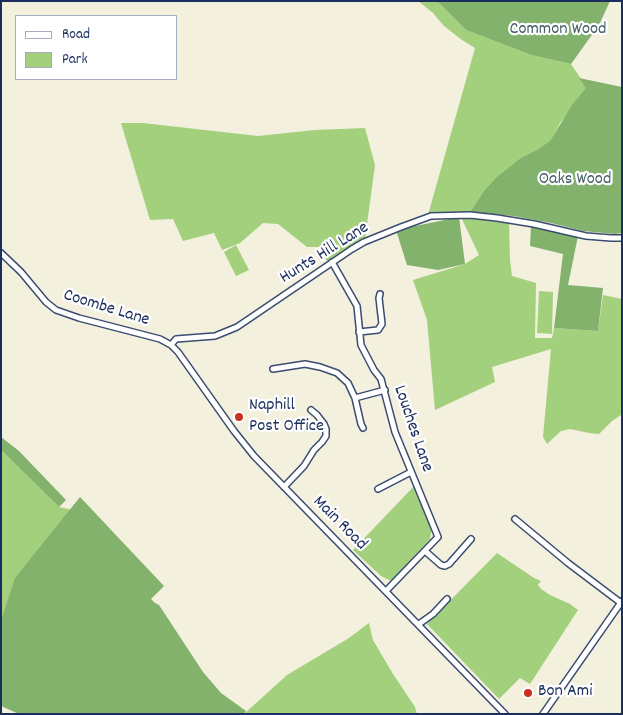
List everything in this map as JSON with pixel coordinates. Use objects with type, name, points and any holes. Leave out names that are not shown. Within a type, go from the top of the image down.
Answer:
[{"type":"street","name":"Hunts Hill Lane","points":[[169,343],[176,339],[215,336],[237,327],[364,242],[432,216],[470,215],[497,218],[586,236],[622,238]]},
{"type":"street","name":"Coombe Lane","points":[[1,253],[21,272],[46,302],[56,310],[169,343]]},
{"type":"street","name":"Louches Lane","points":[[332,262],[357,306],[361,345],[381,379],[395,432],[438,536],[386,591]]},
{"type":"street","points":[[359,332],[378,330],[382,324],[380,294]]},
{"type":"street","name":"Main Road","points":[[169,343],[178,352],[254,456],[505,714]]},
{"type":"street","points":[[273,369],[305,364],[337,373],[348,383],[355,398],[363,428]]},
{"type":"street","points":[[355,398],[384,390]]},
{"type":"street","points":[[284,487],[304,466],[326,436],[326,429],[311,410]]},
{"type":"street","points":[[378,489],[411,472]]},
{"type":"street","points":[[515,519],[568,564],[621,602],[543,714]]},
{"type":"street","points":[[425,550],[441,565],[445,566],[471,539]]},
{"type":"street","points":[[419,624],[433,614],[446,599]]},
{"type":"green space","points":[[418,1],[436,1],[466,30],[531,55],[571,64],[587,88],[560,123],[550,142],[484,191],[470,212],[428,215],[475,48],[444,26],[433,13]]},
{"type":"green space","name":"Common Wood","points":[[436,1],[610,1],[599,25],[571,64],[531,55],[466,30]]},
{"type":"green space","name":"Oaks Wood","points":[[579,78],[622,87],[622,233],[583,231],[513,216],[470,212],[484,191],[497,177],[521,158],[550,141],[572,105],[586,88]]},
{"type":"green space","points":[[121,123],[143,123],[258,136],[315,130],[365,128],[375,165],[365,239],[329,262],[326,260],[322,247],[307,247],[278,224],[263,223],[240,243],[222,250],[214,233],[183,241],[173,219],[150,220]]},
{"type":"green space","points":[[459,217],[465,264],[438,270],[407,265],[396,230]]},
{"type":"green space","points":[[461,217],[509,222],[512,276],[536,283],[535,338],[552,338],[554,328],[598,331],[603,295],[622,299],[621,415],[599,434],[570,429],[561,431],[547,444],[543,437],[551,349],[492,367],[495,382],[435,410],[427,320],[413,280],[465,264],[479,255]]},
{"type":"green space","points":[[531,226],[578,236],[568,285],[603,288],[598,331],[554,328],[563,254],[530,246]]},
{"type":"green space","points":[[236,245],[249,270],[236,276],[224,252]]},
{"type":"green space","points":[[539,291],[553,292],[552,334],[537,333]]},
{"type":"green space","points":[[1,437],[19,451],[66,500],[59,507],[1,450]]},
{"type":"green space","points":[[1,450],[59,507],[73,510],[1,634]]},
{"type":"green space","points":[[415,485],[432,527],[430,539],[391,581],[381,576],[353,550]]},
{"type":"green space","points":[[80,497],[164,586],[151,599],[159,605],[203,672],[221,693],[246,711],[244,714],[19,714],[1,706],[1,621],[15,578]]},
{"type":"green space","points":[[497,553],[541,581],[538,585],[541,589],[578,610],[530,684],[520,678],[499,699],[427,624]]},
{"type":"green space","points":[[369,623],[373,640],[415,707],[417,714],[244,714],[287,675],[349,638]]},
{"type":"place","name":"Naphill Post Office","points":[[239,417]]},
{"type":"place","name":"Bon Ami","points":[[528,693]]}]
